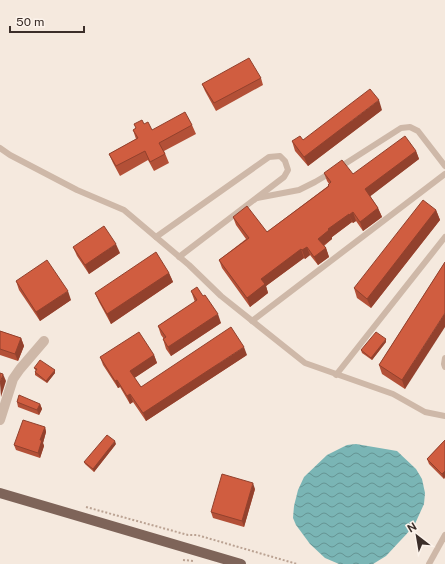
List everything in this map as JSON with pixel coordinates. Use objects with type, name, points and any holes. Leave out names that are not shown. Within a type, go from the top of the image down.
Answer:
[{"type":"main road","points":[[0,493],[241,564]]},
{"type":"street","points":[[0,420],[13,379],[44,341]]},
{"type":"lane","points":[[255,199],[299,190],[315,182],[401,128],[410,127],[418,131],[445,166]]},
{"type":"lane","points":[[0,148],[77,190],[124,210],[179,257],[221,296],[305,364],[392,394],[425,412],[445,416]]},
{"type":"lane","points":[[156,237],[269,157],[280,156],[285,161],[288,170],[284,176],[179,257]]},
{"type":"lane","points":[[252,321],[445,174]]},
{"type":"lane","points":[[336,375],[445,236]]},
{"type":"lane","points":[[445,358],[445,367]]},
{"type":"lane","points":[[430,564],[445,535]]},
{"type":"path","points":[[83,506],[188,535],[197,535],[297,564]]},
{"type":"water","points":[[356,444],[397,451],[416,469],[422,479],[425,493],[424,504],[414,526],[386,556],[373,564],[339,564],[325,558],[310,544],[296,525],[293,518],[294,506],[298,490],[304,477],[327,455],[347,445]]},
{"type":"building","points":[[249,58],[261,78],[214,103],[202,84]]},
{"type":"building","points":[[370,89],[379,100],[304,157],[292,141],[300,136],[303,140]]},
{"type":"building","points":[[185,112],[192,125],[159,143],[165,154],[150,162],[145,151],[116,166],[109,154],[138,138],[133,130],[136,128],[134,124],[142,120],[144,124],[148,122],[152,130]]},
{"type":"building","points":[[405,136],[416,151],[365,189],[378,208],[360,222],[353,212],[349,214],[328,229],[329,230],[318,239],[326,248],[314,257],[307,247],[302,250],[301,249],[261,279],[265,284],[247,298],[219,260],[249,238],[233,217],[247,206],[267,232],[329,186],[328,185],[331,182],[324,173],[342,160],[353,174]]},
{"type":"building","points":[[423,200],[436,210],[367,299],[354,288]]},
{"type":"building","points":[[104,226],[116,244],[85,265],[73,247]]},
{"type":"building","points":[[156,252],[169,273],[107,314],[95,293]]},
{"type":"building","points":[[47,260],[68,291],[36,312],[16,281]]},
{"type":"building","points":[[445,262],[445,313],[402,380],[379,365]]},
{"type":"building","points":[[197,287],[203,296],[205,295],[218,314],[168,347],[163,339],[166,337],[158,326],[197,300],[191,291]]},
{"type":"building","points":[[231,327],[244,347],[143,413],[130,394],[127,396],[117,380],[115,381],[100,357],[139,332],[154,355],[130,371],[141,387]]},
{"type":"building","points":[[0,331],[21,338],[15,354],[0,349]]},
{"type":"building","points":[[376,332],[386,339],[371,358],[361,350]]},
{"type":"building","points":[[40,360],[55,370],[46,381],[35,372],[37,369],[34,368]]},
{"type":"building","points":[[0,373],[3,374],[0,383]]},
{"type":"building","points":[[19,395],[40,404],[37,410],[17,402]]},
{"type":"building","points":[[23,420],[45,427],[40,440],[42,440],[38,453],[14,445]]},
{"type":"building","points":[[107,435],[115,441],[93,469],[84,462]]},
{"type":"building","points":[[445,440],[445,471],[442,474],[427,459]]},
{"type":"building","points":[[222,474],[253,483],[242,521],[211,512]]}]
